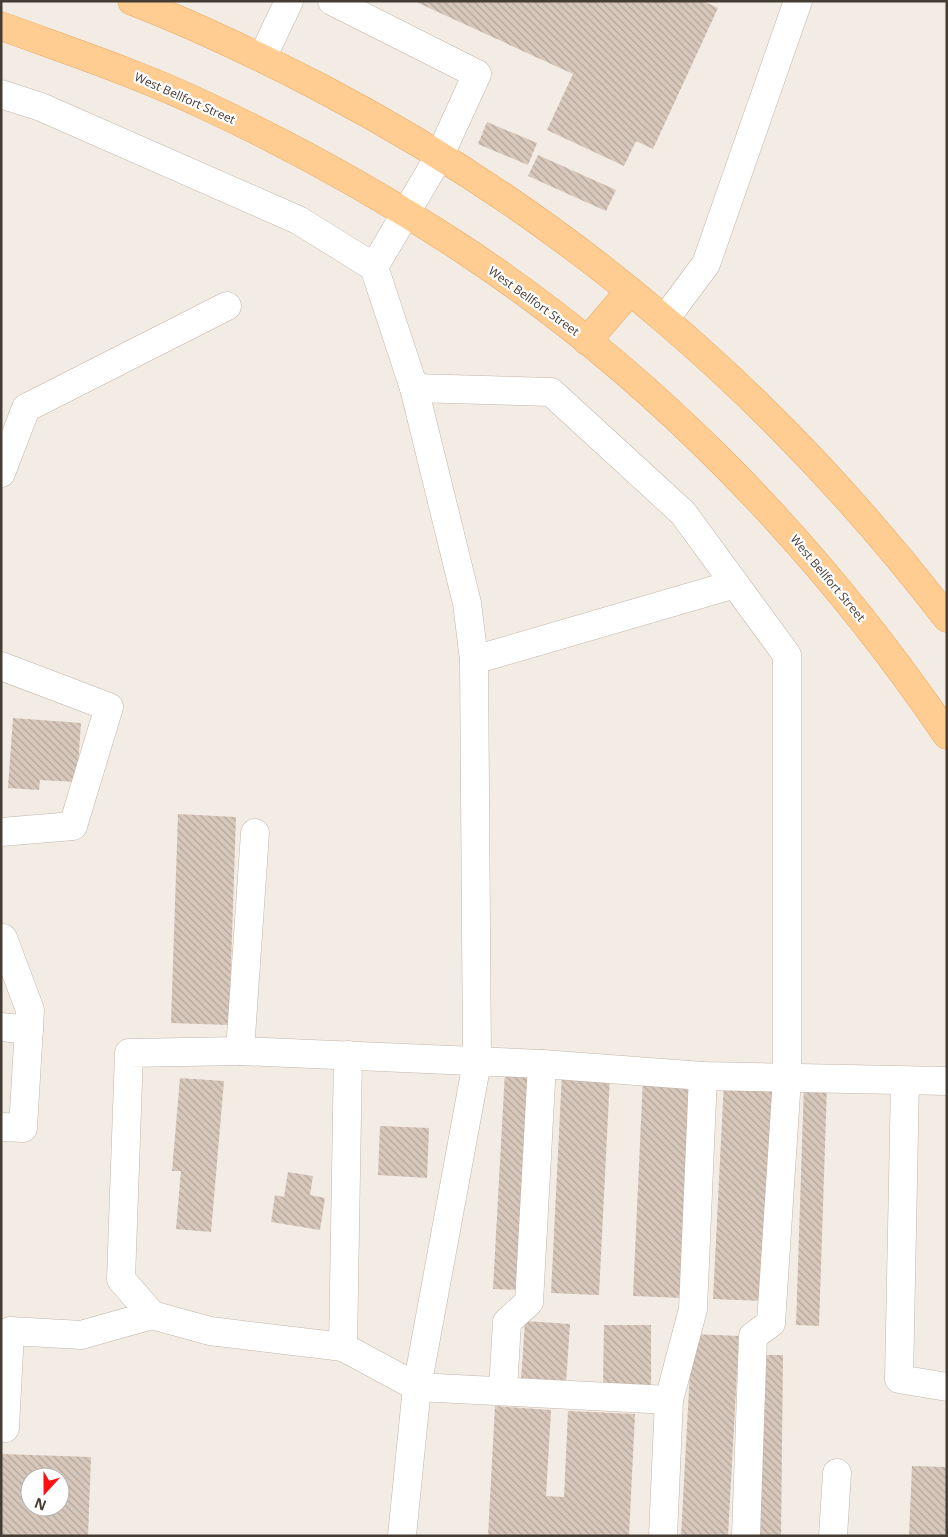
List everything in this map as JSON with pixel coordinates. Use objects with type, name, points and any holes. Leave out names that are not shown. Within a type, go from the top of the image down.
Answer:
[{"type":"main road","points":[[132,1],[186,22],[338,97],[440,154],[552,230],[666,319],[716,364],[808,454],[848,497],[947,618]]},
{"type":"main road","name":"West Bellfort Street","points":[[1,26],[138,77],[201,103],[326,167],[407,213],[461,247],[587,340],[689,431],[801,545],[872,631],[947,735]]},
{"type":"main road","points":[[587,340],[630,291]]},
{"type":"lane","points":[[262,58],[289,1]]},
{"type":"lane","points":[[332,1],[477,74],[440,154],[374,267]]},
{"type":"lane","points":[[666,319],[706,264],[798,1]]},
{"type":"lane","points":[[1,94],[41,107],[298,220],[374,267],[414,388],[467,603],[474,660],[477,1062],[417,1387],[402,1536]]},
{"type":"lane","points":[[1,473],[26,408],[227,306]]},
{"type":"lane","points":[[414,388],[552,392],[683,514],[788,655],[787,1078],[771,1323],[753,1336],[746,1536]]},
{"type":"lane","points":[[474,660],[735,584]]},
{"type":"lane","points":[[1,666],[109,706],[74,826],[1,832]]},
{"type":"lane","points":[[240,1051],[254,833]]},
{"type":"lane","points":[[1,938],[3,938],[30,1010],[23,1128],[1,1127]]},
{"type":"lane","points":[[1,1027],[29,1030]]},
{"type":"lane","points":[[152,1315],[122,1279],[129,1053],[240,1051],[542,1064],[703,1076],[947,1082]]},
{"type":"lane","points":[[343,1347],[348,1055]]},
{"type":"lane","points":[[503,1390],[507,1322],[530,1302],[542,1064]]},
{"type":"lane","points":[[663,1536],[669,1400],[693,1309],[703,1076]]},
{"type":"lane","points":[[905,1081],[899,1379],[947,1387]]},
{"type":"lane","points":[[5,1428],[10,1331],[82,1335],[152,1315],[210,1331],[343,1347],[417,1387],[669,1400]]},
{"type":"lane","points":[[833,1536],[837,1473]]},
{"type":"building","points":[[414,1],[703,1],[718,8],[653,149],[636,141],[624,166],[547,130],[573,74]]},
{"type":"building","points":[[487,122],[537,143],[528,165],[478,144]]},
{"type":"building","points":[[538,155],[616,190],[606,211],[528,176]]},
{"type":"building","points":[[13,718],[81,723],[77,782],[40,780],[39,790],[8,788]]},
{"type":"building","points":[[178,814],[236,817],[229,1025],[171,1023]]},
{"type":"building","points":[[505,1071],[530,1072],[518,1290],[493,1289]]},
{"type":"building","points":[[562,1073],[610,1076],[599,1295],[551,1293]]},
{"type":"building","points":[[643,1077],[692,1080],[682,1298],[633,1296]]},
{"type":"building","points":[[180,1078],[224,1081],[211,1232],[176,1229],[181,1171],[172,1171]]},
{"type":"building","points":[[724,1081],[774,1083],[762,1301],[713,1299]]},
{"type":"building","points":[[804,1084],[827,1085],[819,1326],[796,1325]]},
{"type":"building","points":[[380,1126],[429,1128],[427,1178],[378,1175]]},
{"type":"building","points":[[288,1172],[313,1176],[310,1195],[325,1198],[320,1230],[271,1222],[275,1195],[284,1197]]},
{"type":"building","points":[[525,1321],[570,1324],[566,1383],[521,1380]]},
{"type":"building","points":[[604,1325],[651,1325],[651,1386],[603,1386]]},
{"type":"building","points":[[692,1334],[739,1336],[728,1536],[681,1536]]},
{"type":"building","points":[[759,1355],[783,1355],[781,1536],[757,1536]]},
{"type":"building","points":[[495,1406],[551,1410],[546,1496],[564,1497],[568,1411],[635,1414],[629,1536],[488,1536]]},
{"type":"building","points":[[1,1454],[91,1457],[88,1536],[1,1536]]},
{"type":"building","points":[[912,1466],[947,1467],[947,1536],[909,1536]]}]
